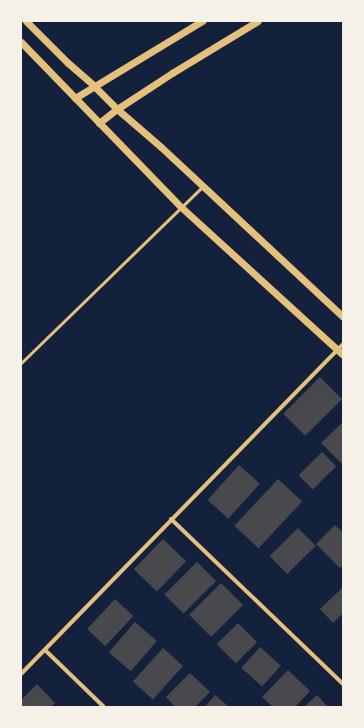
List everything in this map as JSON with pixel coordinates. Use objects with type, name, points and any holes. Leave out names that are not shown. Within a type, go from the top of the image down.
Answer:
[{"type":"street","points":[[26,21],[117,109],[161,147],[343,317]]},
{"type":"street","points":[[75,98],[202,21]]},
{"type":"street","points":[[99,123],[117,109],[258,21]]},
{"type":"street","points":[[21,42],[181,207],[343,355]]},
{"type":"street","points":[[21,674],[343,344]]},
{"type":"street","points":[[172,519],[343,684]]},
{"type":"street","points":[[45,650],[104,707]]},
{"type":"lane","points":[[21,363],[203,186]]},
{"type":"building","points":[[320,377],[342,399],[305,436],[283,414]]},
{"type":"building","points":[[343,422],[343,465],[321,443]]},
{"type":"building","points":[[322,452],[336,466],[313,489],[299,475]]},
{"type":"building","points":[[239,465],[260,484],[228,519],[208,500]]},
{"type":"building","points":[[278,479],[302,502],[258,548],[234,526]]},
{"type":"building","points":[[335,525],[343,532],[343,565],[340,568],[316,544]]},
{"type":"building","points":[[298,528],[316,546],[287,574],[270,556]]},
{"type":"building","points":[[163,539],[186,561],[157,591],[134,569]]},
{"type":"building","points":[[197,562],[216,581],[184,614],[164,595]]},
{"type":"building","points":[[221,583],[243,605],[211,637],[189,615]]},
{"type":"building","points":[[343,587],[343,613],[333,623],[320,609]]},
{"type":"building","points":[[115,599],[133,616],[105,646],[87,629]]},
{"type":"building","points":[[135,622],[157,641],[131,671],[109,652]]},
{"type":"building","points":[[238,623],[257,642],[236,663],[217,644]]},
{"type":"building","points":[[260,647],[281,666],[262,687],[241,668]]},
{"type":"building","points":[[163,648],[183,666],[153,700],[133,681]]},
{"type":"building","points":[[288,670],[310,691],[295,707],[273,707],[262,697]]},
{"type":"building","points":[[190,673],[210,692],[195,707],[175,707],[166,697]]},
{"type":"building","points":[[37,684],[55,703],[51,707],[21,707],[21,700]]},
{"type":"building","points":[[215,695],[229,707],[205,707]]},
{"type":"building","points":[[317,695],[328,707],[304,707]]}]
